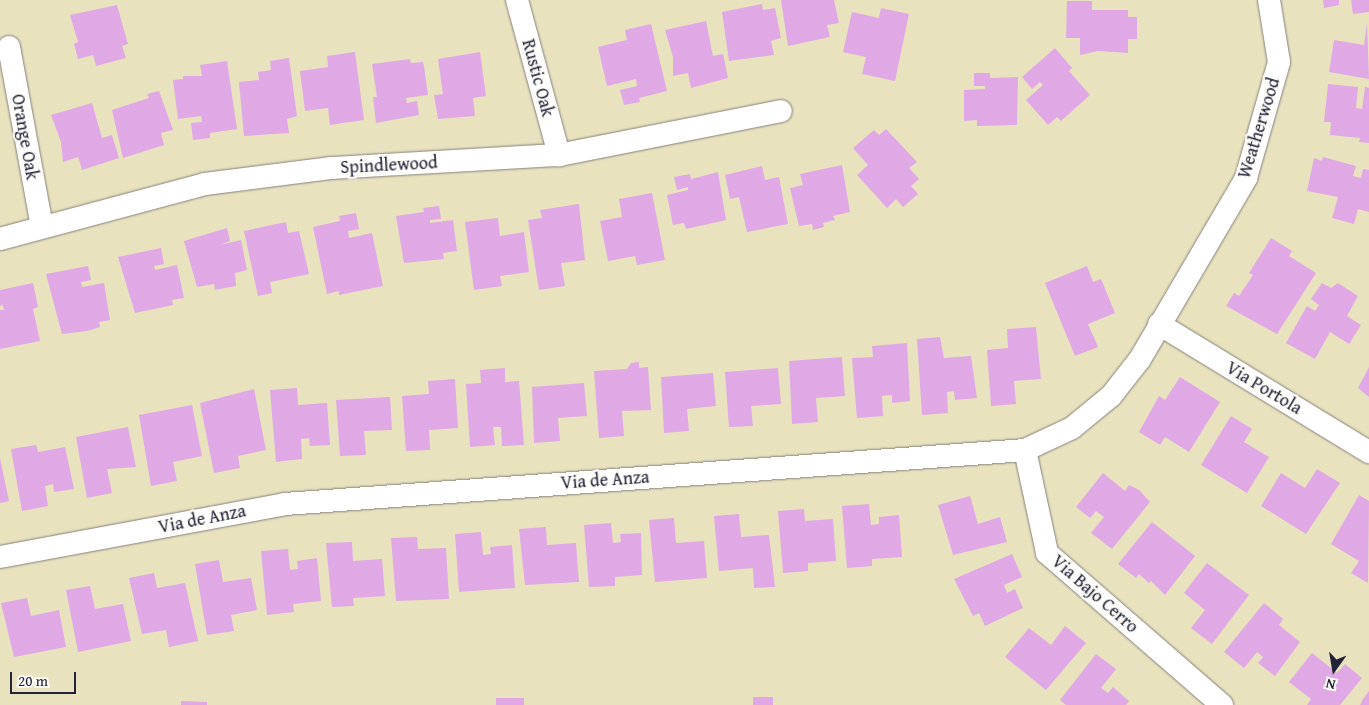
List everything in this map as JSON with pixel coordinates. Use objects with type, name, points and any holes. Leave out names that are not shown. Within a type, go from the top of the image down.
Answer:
[{"type":"street","name":"Rustic Oak","points":[[517,0],[559,155]]},
{"type":"street","name":"Weatherwood","points":[[1159,324],[1246,178],[1279,62],[1269,0]]},
{"type":"street","name":"Orange Oak","points":[[9,46],[42,226]]},
{"type":"street","name":"Spindlewood","points":[[0,239],[42,226],[205,184],[332,168],[559,155],[781,111]]},
{"type":"street","name":"Via de Anza","points":[[0,557],[285,504],[1025,450],[1072,428],[1111,396],[1140,359],[1159,324]]},
{"type":"street","name":"Via Portola","points":[[1159,324],[1369,452]]},
{"type":"street","name":"Via Bajo Cerro","points":[[1025,450],[1047,553],[1222,705]]},
{"type":"building","points":[[781,0],[834,0],[839,23],[827,25],[830,37],[788,46]]},
{"type":"building","points":[[1323,0],[1339,0],[1339,5],[1324,8]]},
{"type":"building","points":[[1351,0],[1369,0],[1369,12],[1353,14]]},
{"type":"building","points":[[1067,1],[1092,1],[1092,10],[1128,10],[1128,17],[1137,17],[1137,39],[1128,39],[1128,53],[1098,51],[1080,55],[1080,38],[1066,38]]},
{"type":"building","points":[[762,4],[763,10],[775,8],[781,38],[771,41],[774,55],[729,61],[722,12]]},
{"type":"building","points":[[117,5],[128,44],[122,46],[126,58],[96,66],[93,55],[78,59],[74,44],[78,42],[70,15]]},
{"type":"building","points":[[881,8],[909,14],[895,81],[862,74],[866,57],[843,52],[852,12],[879,18]]},
{"type":"building","points":[[706,21],[713,56],[723,54],[728,78],[691,88],[688,73],[673,76],[673,57],[665,30]]},
{"type":"building","points":[[1367,23],[1369,79],[1329,72],[1334,40],[1364,45]]},
{"type":"building","points":[[651,24],[667,91],[639,98],[640,102],[624,105],[620,90],[637,86],[636,79],[607,86],[598,47],[627,40],[625,30]]},
{"type":"building","points":[[1055,48],[1072,68],[1069,71],[1090,95],[1061,121],[1057,117],[1048,125],[1026,100],[1043,85],[1040,82],[1032,89],[1022,77]]},
{"type":"building","points":[[355,52],[364,120],[330,125],[328,108],[305,111],[300,71],[328,67],[327,56]]},
{"type":"building","points":[[480,52],[486,96],[473,98],[475,116],[438,119],[434,95],[443,94],[438,59]]},
{"type":"building","points":[[289,58],[297,116],[287,119],[289,133],[244,136],[239,82],[259,80],[258,72],[271,70],[270,61]]},
{"type":"building","points":[[410,59],[411,63],[423,62],[424,66],[428,95],[406,98],[407,103],[417,101],[419,115],[376,123],[373,97],[377,97],[372,64]]},
{"type":"building","points":[[227,61],[237,129],[210,133],[210,138],[193,140],[191,123],[202,122],[201,116],[178,119],[173,80],[183,79],[183,76],[202,76],[200,65]]},
{"type":"building","points":[[974,73],[990,73],[990,78],[1018,77],[1017,125],[977,126],[977,120],[964,121],[964,90],[985,89],[985,86],[974,86]]},
{"type":"building","points":[[1328,84],[1358,87],[1356,108],[1362,109],[1365,87],[1369,88],[1369,143],[1359,142],[1360,138],[1330,135],[1331,122],[1324,122]]},
{"type":"building","points":[[159,91],[173,130],[161,133],[164,145],[123,158],[112,110],[149,98],[147,94]]},
{"type":"building","points":[[92,103],[102,138],[112,135],[119,158],[82,170],[78,157],[63,162],[61,142],[51,115]]},
{"type":"building","points":[[886,129],[917,162],[909,168],[919,179],[911,186],[918,194],[903,207],[896,199],[887,208],[857,175],[868,165],[853,148],[874,130],[879,135]]},
{"type":"building","points":[[1323,157],[1356,166],[1353,176],[1361,178],[1363,169],[1369,170],[1369,212],[1358,209],[1354,224],[1332,218],[1338,197],[1307,191],[1314,158],[1322,161]]},
{"type":"building","points":[[842,165],[850,212],[833,216],[835,220],[823,223],[824,227],[813,230],[812,224],[799,226],[790,188],[803,185],[800,174]]},
{"type":"building","points":[[762,166],[765,180],[779,177],[788,224],[747,232],[739,197],[730,199],[725,175]]},
{"type":"building","points":[[718,172],[726,220],[686,229],[684,223],[673,225],[667,195],[688,190],[688,187],[677,190],[674,177],[690,174],[691,179]]},
{"type":"building","points":[[652,193],[665,260],[637,265],[635,256],[608,261],[600,221],[622,217],[619,199]]},
{"type":"building","points":[[579,204],[585,260],[561,263],[565,286],[539,290],[528,220],[542,218],[540,210]]},
{"type":"building","points":[[439,206],[441,219],[430,220],[430,223],[453,220],[457,251],[443,253],[444,259],[404,263],[396,216],[424,212],[423,208]]},
{"type":"building","points":[[356,213],[359,229],[348,231],[349,238],[372,233],[383,286],[339,295],[339,291],[327,294],[313,227],[340,221],[339,216]]},
{"type":"building","points":[[498,218],[500,236],[524,232],[529,272],[500,276],[502,286],[474,290],[465,222]]},
{"type":"building","points":[[286,222],[288,233],[299,231],[309,274],[270,282],[272,293],[258,296],[244,231]]},
{"type":"building","points":[[227,228],[230,241],[219,245],[241,240],[247,270],[235,273],[236,286],[215,290],[214,284],[197,287],[184,241]]},
{"type":"building","points":[[1271,238],[1292,251],[1289,256],[1316,273],[1277,334],[1226,306],[1234,293],[1239,296],[1253,275],[1249,273]]},
{"type":"building","points":[[161,248],[164,264],[154,266],[155,270],[177,265],[184,298],[172,300],[173,305],[135,313],[118,257]]},
{"type":"building","points":[[88,266],[91,280],[81,282],[82,287],[104,283],[110,320],[99,322],[100,327],[87,331],[62,334],[46,274]]},
{"type":"building","points":[[1087,266],[1093,282],[1101,279],[1115,313],[1088,324],[1098,347],[1075,356],[1045,283]]},
{"type":"building","points":[[33,283],[38,307],[33,309],[40,341],[0,349],[0,310],[4,310],[3,305],[0,306],[0,290]]},
{"type":"building","points":[[1322,283],[1331,288],[1338,283],[1358,296],[1347,316],[1361,325],[1349,344],[1330,332],[1315,359],[1286,343],[1307,306],[1315,311],[1319,305],[1311,299]]},
{"type":"building","points":[[1036,327],[1041,379],[1014,381],[1016,404],[991,406],[987,350],[1008,348],[1007,329]]},
{"type":"building","points":[[940,337],[944,358],[971,356],[977,398],[955,400],[954,391],[947,392],[948,413],[922,415],[917,339]]},
{"type":"building","points":[[907,343],[910,401],[892,403],[892,395],[882,396],[883,416],[857,418],[852,358],[873,357],[872,346]]},
{"type":"building","points":[[842,357],[845,396],[816,398],[818,422],[792,424],[789,361]]},
{"type":"building","points":[[639,362],[639,368],[648,367],[651,410],[622,411],[624,436],[599,438],[594,371],[627,369],[631,363]]},
{"type":"building","points":[[1369,367],[1369,397],[1358,388]]},
{"type":"building","points":[[505,368],[505,382],[519,381],[524,445],[502,446],[501,427],[493,427],[495,445],[470,447],[466,384],[481,383],[480,370]]},
{"type":"building","points":[[778,368],[781,404],[751,406],[753,426],[729,427],[725,372]]},
{"type":"building","points":[[713,373],[716,406],[687,409],[689,431],[664,433],[661,377]]},
{"type":"building","points":[[1180,377],[1220,402],[1189,452],[1165,437],[1160,445],[1139,432],[1159,396],[1165,400]]},
{"type":"building","points":[[455,379],[458,428],[429,430],[430,450],[406,451],[402,396],[429,394],[428,381]]},
{"type":"building","points":[[584,383],[587,416],[558,418],[560,441],[534,443],[532,387]]},
{"type":"building","points":[[297,388],[298,405],[327,403],[330,445],[310,446],[309,438],[301,439],[302,459],[276,462],[270,390]]},
{"type":"building","points":[[254,389],[266,450],[238,456],[240,468],[214,473],[200,403]]},
{"type":"building","points":[[390,397],[392,430],[364,431],[366,455],[340,456],[336,400]]},
{"type":"building","points":[[192,405],[202,456],[173,462],[177,481],[151,486],[139,415]]},
{"type":"building","points":[[1231,416],[1252,429],[1244,442],[1269,457],[1247,493],[1201,465]]},
{"type":"building","points":[[128,427],[136,467],[107,469],[112,493],[87,498],[76,437]]},
{"type":"building","points":[[36,445],[38,452],[65,447],[74,489],[54,492],[53,484],[45,486],[48,506],[22,511],[11,449]]},
{"type":"building","points":[[0,458],[9,501],[0,503]]},
{"type":"building","points":[[1317,469],[1340,483],[1306,534],[1261,506],[1281,473],[1305,488]]},
{"type":"building","points":[[1103,473],[1125,491],[1129,485],[1139,490],[1150,502],[1112,549],[1091,533],[1104,517],[1096,511],[1090,518],[1076,507]]},
{"type":"building","points":[[1359,495],[1369,501],[1368,583],[1351,573],[1359,561],[1331,544]]},
{"type":"building","points":[[970,496],[978,524],[1000,517],[1007,542],[953,555],[938,505]]},
{"type":"building","points":[[869,504],[871,525],[879,524],[879,517],[899,515],[902,557],[872,559],[872,566],[847,568],[842,506]]},
{"type":"building","points":[[804,509],[805,521],[833,519],[836,561],[808,563],[808,571],[783,573],[778,511]]},
{"type":"building","points":[[739,514],[741,537],[769,535],[775,587],[754,588],[753,568],[719,571],[714,516]]},
{"type":"building","points":[[674,518],[676,543],[704,541],[707,578],[655,582],[649,520]]},
{"type":"building","points":[[1152,522],[1195,556],[1165,595],[1151,581],[1149,583],[1139,574],[1136,578],[1118,564]]},
{"type":"building","points":[[611,523],[613,543],[621,542],[620,534],[641,533],[642,575],[615,577],[615,586],[589,587],[584,525]]},
{"type":"building","points":[[546,527],[547,545],[576,543],[579,582],[525,585],[519,529]]},
{"type":"building","points":[[481,532],[483,555],[491,554],[490,547],[512,545],[515,588],[459,592],[455,534]]},
{"type":"building","points":[[417,537],[418,549],[446,548],[449,599],[396,601],[391,538]]},
{"type":"building","points":[[352,542],[353,561],[382,559],[385,596],[353,598],[354,606],[332,607],[326,543]]},
{"type":"building","points":[[288,549],[290,570],[298,569],[297,561],[317,558],[321,601],[293,604],[294,612],[267,615],[261,551]]},
{"type":"building","points":[[1012,554],[1022,577],[1004,585],[1007,593],[1015,589],[1023,608],[985,626],[979,613],[973,616],[954,579]]},
{"type":"building","points":[[219,560],[223,582],[251,578],[257,610],[231,615],[234,631],[207,635],[195,564]]},
{"type":"building","points":[[1207,563],[1249,595],[1212,644],[1191,628],[1205,610],[1184,593]]},
{"type":"building","points":[[154,573],[157,588],[185,583],[198,641],[169,647],[166,630],[142,634],[129,578]]},
{"type":"building","points":[[90,586],[95,609],[123,604],[131,641],[78,652],[66,590]]},
{"type":"building","points":[[27,598],[31,616],[59,610],[66,647],[14,657],[1,603]]},
{"type":"building","points":[[1264,603],[1283,619],[1279,625],[1300,642],[1275,676],[1258,663],[1263,657],[1257,652],[1244,668],[1224,652]]},
{"type":"building","points":[[1065,626],[1086,643],[1046,690],[1005,657],[1029,628],[1051,645]]},
{"type":"building","points":[[1312,653],[1337,673],[1345,664],[1362,678],[1340,705],[1307,705],[1311,699],[1289,682]]},
{"type":"building","points":[[1096,654],[1116,669],[1101,688],[1108,693],[1113,687],[1129,701],[1126,705],[1066,705],[1060,700]]},
{"type":"building","points":[[1369,691],[1369,705],[1360,705],[1363,699]]},
{"type":"building","points":[[753,697],[773,697],[773,705],[753,705]]},
{"type":"building","points":[[496,698],[524,698],[524,705],[496,705]]},
{"type":"building","points":[[181,701],[207,702],[207,705],[181,705]]}]
